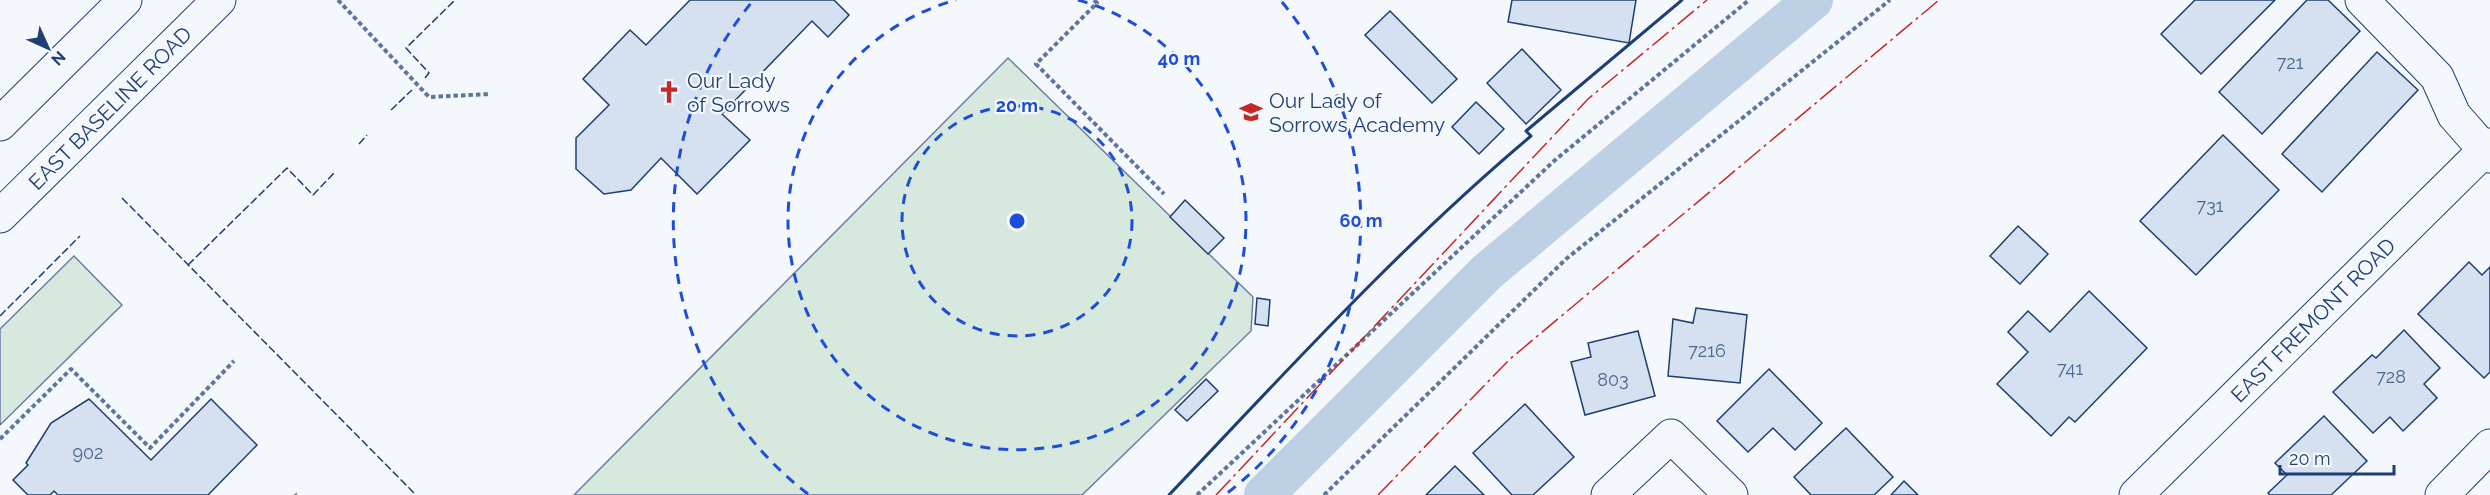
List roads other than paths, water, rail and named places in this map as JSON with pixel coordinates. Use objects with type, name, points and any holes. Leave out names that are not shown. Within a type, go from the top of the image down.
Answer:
[{"type":"street","points":[[0,124],[125,0]]},
{"type":"street","name":"EAST BASELINE ROAD","points":[[0,216],[219,0]]},
{"type":"street","points":[[2362,0],[2437,77],[2454,115],[2488,150]]},
{"type":"street","name":"EAST FREMONT ROAD","points":[[2136,495],[2488,150]]},
{"type":"street","points":[[1608,495],[1671,436],[1731,495]]},
{"type":"street","points":[[2442,495],[2490,446]]},
{"type":"waterway","points":[[1264,495],[1487,272],[1813,0]]},
{"type":"place","name":"Our Lady of Sorrows","points":[[669,92]]},
{"type":"place","name":"Our Lady of Sorrows Academy","points":[[1251,112]]}]
